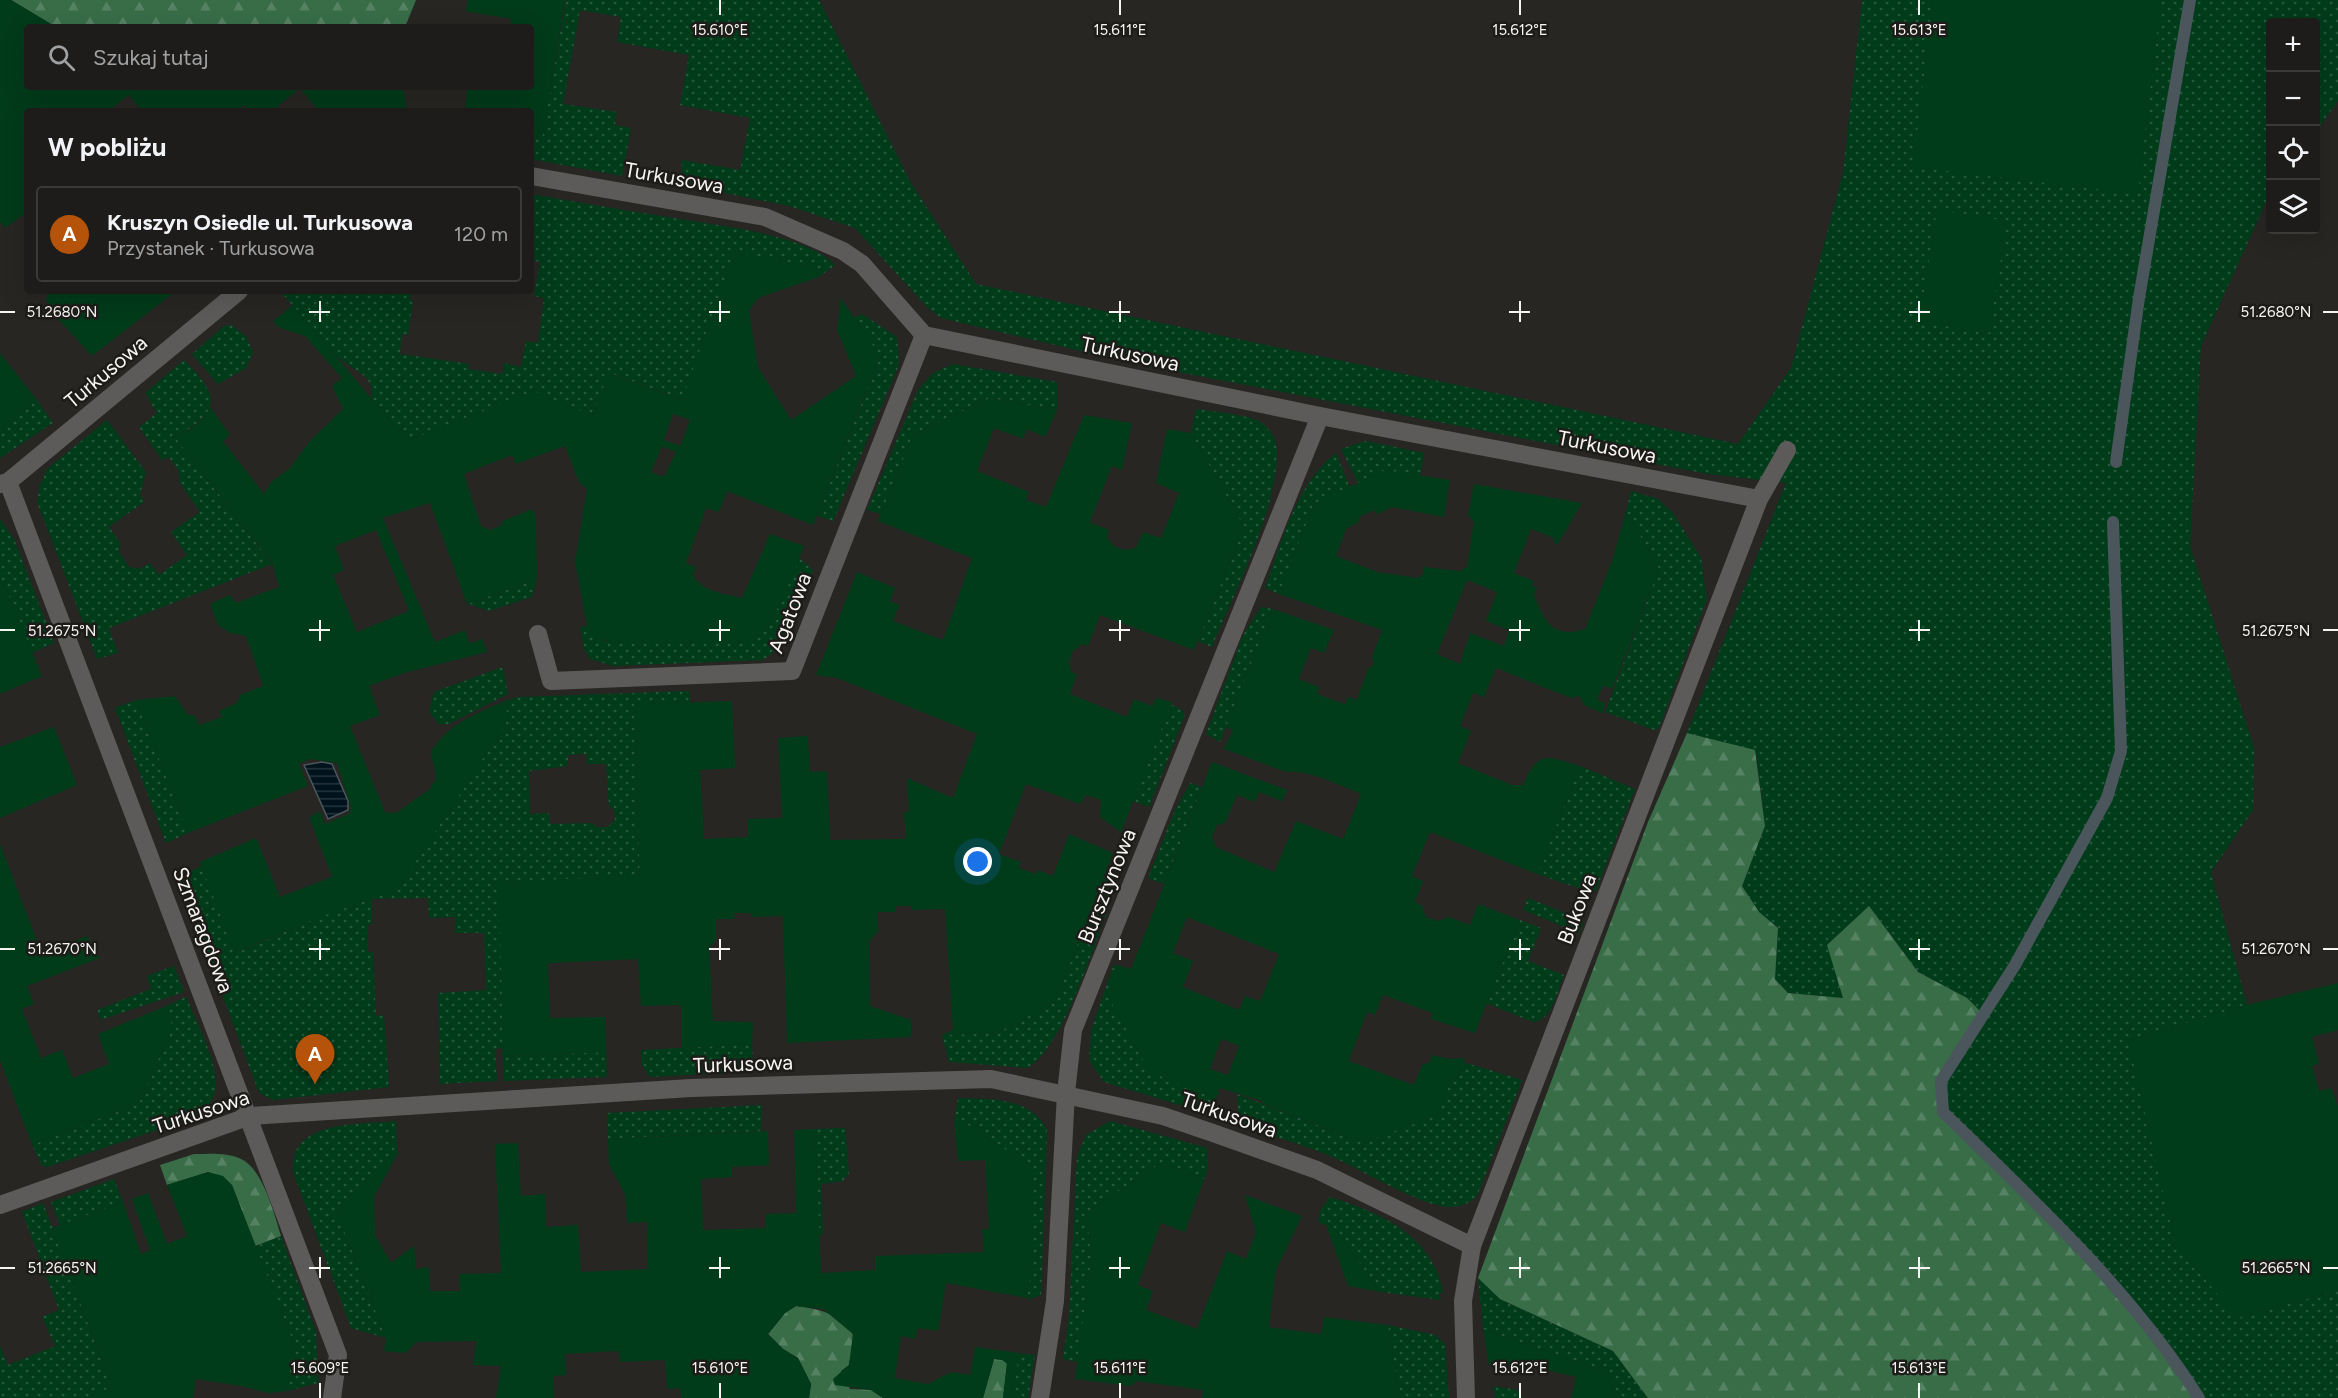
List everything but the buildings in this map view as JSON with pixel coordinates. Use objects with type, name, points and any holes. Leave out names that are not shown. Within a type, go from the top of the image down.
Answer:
[{"type":"street","name":"Turkusowa","points":[[534,177],[765,217],[843,251],[862,264],[924,335],[1320,416],[1759,499]]},
{"type":"street","name":"Turkusowa","points":[[4,483],[235,294]]},
{"type":"street","name":"Agatowa","points":[[538,634],[551,681],[792,671],[924,335]]},
{"type":"street","name":"Bursztynowa","points":[[1040,1398],[1055,1301],[1066,1093],[1073,1030],[1320,416]]},
{"type":"street","name":"Bukowa","points":[[1466,1398],[1463,1301],[1472,1246],[1759,499],[1787,450]]},
{"type":"street","name":"Szmaragdowa","points":[[4,483],[250,1116],[338,1355],[332,1398]]},
{"type":"street","name":"Turkusowa","points":[[0,1205],[250,1116],[691,1088],[991,1079],[1066,1093],[1163,1116],[1317,1170],[1472,1246]]},
{"type":"green space","points":[[0,0],[11,0],[51,24],[24,24],[24,90],[298,90],[276,108],[246,108],[244,105],[240,108],[140,108],[129,95],[112,108],[24,108],[24,214],[5,228],[0,222]]},
{"type":"green space","points":[[11,0],[416,0],[406,24],[51,24]]},
{"type":"green space","points":[[468,0],[565,0],[542,138],[534,137],[534,108],[465,108],[467,90],[534,90],[534,24],[510,24],[511,19],[465,11]]},
{"type":"green space","points":[[566,0],[819,0],[911,183],[976,284],[1738,444],[1791,368],[1843,173],[1862,0],[2338,0],[2338,101],[2320,126],[2320,18],[2266,18],[2266,202],[2201,346],[2190,546],[2254,748],[2253,810],[2211,872],[2247,1005],[2129,1040],[2237,1318],[2338,1290],[2338,1398],[2199,1398],[2143,1320],[2080,1248],[1943,1112],[1941,1081],[1983,1014],[1967,998],[1918,972],[1869,906],[1843,998],[1788,993],[1775,979],[1778,928],[1759,912],[1742,886],[1765,826],[1756,751],[1687,733],[1786,483],[1708,474],[1132,363],[941,318],[927,307],[855,228],[789,206],[681,184],[682,160],[740,170],[750,118],[680,105],[689,55],[617,42],[621,17],[580,10],[563,104],[617,112],[615,125],[631,128],[622,176],[534,160],[534,136],[542,137]]},
{"type":"green space","points":[[1933,0],[2161,0],[2138,194],[1913,167]]},
{"type":"green space","points":[[302,90],[404,90],[406,108],[317,108]]},
{"type":"green space","points":[[534,195],[756,232],[802,245],[821,254],[835,265],[819,277],[813,267],[735,253],[683,400],[610,373],[592,416],[447,426],[407,441],[372,399],[371,386],[367,378],[336,356],[283,294],[411,294],[410,300],[413,301],[408,335],[402,334],[400,354],[469,364],[468,369],[503,374],[504,363],[521,367],[526,341],[538,343],[544,298],[534,296],[540,262],[534,261]]},
{"type":"green space","points":[[1937,210],[2007,221],[1989,333],[1919,322]]},
{"type":"green space","points":[[735,252],[813,267],[819,277],[758,298],[749,311],[758,367],[791,420],[856,376],[837,330],[841,298],[880,356],[813,525],[727,491],[719,512],[706,508],[686,563],[696,567],[693,575],[708,589],[742,598],[770,534],[804,546],[784,596],[771,620],[755,641],[624,644],[600,639],[587,626],[575,562],[587,489],[579,482],[565,446],[516,464],[512,455],[464,474],[481,526],[490,530],[500,526],[503,521],[532,509],[536,516],[537,579],[467,604],[430,503],[383,518],[435,642],[465,630],[470,644],[482,639],[487,652],[404,673],[369,686],[380,715],[350,726],[385,812],[396,813],[430,789],[436,778],[431,752],[446,734],[463,720],[505,701],[508,720],[398,889],[312,920],[235,953],[200,862],[256,838],[280,897],[332,877],[309,817],[320,811],[325,824],[349,814],[351,808],[337,763],[310,759],[299,764],[308,786],[188,833],[136,700],[175,696],[188,715],[194,715],[199,725],[222,717],[219,711],[237,703],[240,695],[263,686],[246,636],[230,633],[218,625],[210,604],[230,595],[236,603],[279,587],[272,563],[175,437],[196,425],[210,407],[230,435],[223,441],[264,494],[271,482],[290,468],[309,442],[343,409],[332,386],[342,378],[305,336],[278,327],[273,321],[293,305],[407,441],[534,391],[592,416],[609,373],[682,400]],"holes":[[[673,414],[690,420],[680,446],[664,440]],[[662,446],[676,452],[664,477],[651,472]],[[376,530],[409,611],[357,632],[333,575],[344,570],[335,546]]]},
{"type":"green space","points":[[48,294],[172,294],[92,356],[51,311],[46,300]]},
{"type":"green space","points":[[862,314],[897,337],[899,365],[833,521],[817,516],[880,357],[854,318]]},
{"type":"green space","points":[[231,325],[246,336],[253,353],[246,368],[218,384],[192,354],[224,326]]},
{"type":"green space","points":[[0,353],[37,400],[0,429]]},
{"type":"green space","points":[[184,360],[205,384],[211,403],[201,419],[175,437],[272,564],[109,628],[118,653],[97,659],[37,502],[40,485],[47,469],[107,420],[146,472],[140,495],[144,502],[109,527],[121,544],[119,552],[129,567],[140,569],[150,563],[159,575],[187,555],[171,532],[200,512],[180,483],[178,470],[169,457],[162,460],[139,427],[157,413],[145,393]]},
{"type":"green space","points":[[953,364],[1057,382],[1057,410],[990,398],[913,435],[881,514],[867,510],[918,390],[933,373]]},
{"type":"green space","points":[[990,398],[1057,410],[1045,437],[1027,429],[1023,439],[994,428],[977,471],[1029,492],[1026,500],[1046,507],[1084,415],[1132,423],[1122,470],[1112,466],[1090,522],[1109,530],[1107,537],[1114,546],[1124,550],[1136,548],[1143,532],[1161,538],[1179,493],[1156,483],[1167,429],[1191,433],[1244,527],[1194,650],[1100,615],[1088,646],[1082,644],[1073,651],[1069,662],[1071,672],[1077,674],[1070,694],[1127,717],[1134,699],[1152,706],[1156,698],[1172,702],[1121,832],[1100,817],[1101,800],[1086,795],[1080,804],[1026,784],[999,854],[1021,862],[1019,868],[1036,874],[1038,870],[1053,876],[1069,834],[1113,853],[1055,1002],[997,1033],[942,1035],[953,1030],[945,909],[912,910],[912,906],[896,906],[896,912],[877,912],[878,931],[869,942],[870,1006],[911,1020],[911,1037],[787,1043],[783,916],[752,917],[751,913],[734,913],[734,919],[716,919],[716,940],[709,948],[713,1021],[753,1022],[752,1044],[681,1048],[681,1005],[641,1006],[638,959],[554,963],[548,964],[550,1018],[605,1017],[606,1052],[509,1056],[509,1048],[503,1048],[499,882],[640,876],[634,704],[732,701],[735,768],[700,770],[704,839],[748,837],[748,819],[782,818],[778,738],[808,736],[810,772],[827,771],[830,840],[906,839],[904,812],[909,812],[907,778],[953,798],[977,734],[837,678],[816,675],[857,572],[895,588],[890,601],[899,605],[893,621],[943,640],[972,558],[878,521],[913,435]]},
{"type":"green space","points":[[37,400],[53,423],[0,458],[0,429]]},
{"type":"green space","points":[[1196,409],[1258,421],[1272,434],[1277,452],[1275,479],[1261,528],[1212,647],[1198,641],[1244,527],[1191,433]]},
{"type":"green space","points":[[1366,441],[1424,453],[1420,476],[1385,471],[1358,483],[1341,449]]},
{"type":"green space","points":[[1336,453],[1350,488],[1314,504],[1279,594],[1265,588],[1284,533],[1300,498],[1322,466]]},
{"type":"green space","points":[[1385,470],[1450,480],[1444,517],[1392,507],[1378,514],[1374,510],[1359,517],[1360,521],[1346,529],[1336,556],[1377,572],[1418,578],[1423,574],[1424,567],[1460,571],[1467,567],[1474,522],[1468,515],[1474,484],[1582,503],[1558,544],[1554,543],[1554,538],[1531,529],[1514,573],[1534,581],[1532,586],[1537,588],[1534,595],[1542,613],[1552,626],[1565,632],[1585,629],[1612,561],[1626,511],[1659,569],[1612,689],[1603,686],[1597,700],[1605,703],[1602,713],[1584,705],[1579,696],[1571,698],[1496,668],[1484,697],[1473,693],[1460,726],[1471,731],[1458,763],[1512,785],[1523,785],[1534,766],[1545,759],[1551,758],[1580,766],[1537,874],[1430,832],[1412,876],[1423,881],[1415,902],[1422,906],[1426,917],[1438,921],[1449,917],[1470,925],[1478,904],[1520,920],[1475,1033],[1431,1019],[1433,1013],[1383,995],[1375,1015],[1367,1012],[1349,1061],[1414,1085],[1422,1065],[1430,1062],[1432,1055],[1449,1059],[1465,1058],[1456,1080],[1451,1078],[1438,1115],[1363,1143],[1262,1103],[1262,1101],[1220,1088],[1216,1099],[1150,1072],[1107,995],[1117,965],[1131,969],[1212,762],[1287,790],[1282,801],[1259,792],[1255,802],[1237,795],[1225,823],[1217,825],[1212,837],[1216,847],[1274,872],[1296,821],[1343,839],[1361,794],[1324,779],[1305,773],[1286,772],[1224,749],[1233,730],[1226,727],[1273,609],[1334,630],[1324,653],[1311,648],[1299,679],[1319,687],[1317,694],[1345,704],[1348,697],[1357,700],[1368,669],[1374,664],[1372,657],[1382,630],[1279,594],[1314,504]],"holes":[[[1467,580],[1497,592],[1486,621],[1509,630],[1504,646],[1470,633],[1460,664],[1437,654]],[[1187,917],[1279,954],[1260,1001],[1245,996],[1239,1010],[1183,987],[1193,961],[1173,953]],[[1221,1039],[1239,1046],[1228,1075],[1210,1069]]]},
{"type":"green space","points":[[1631,491],[1658,499],[1673,513],[1701,558],[1707,599],[1659,728],[1654,730],[1605,712],[1659,569],[1626,511]]},
{"type":"green space","points":[[0,519],[14,539],[54,643],[32,653],[4,584],[0,581]]},
{"type":"green space","points":[[799,558],[813,570],[800,607],[781,643],[763,660],[613,666],[590,659],[584,649],[580,627],[587,626],[603,641],[764,631],[780,604]]},
{"type":"green space","points":[[537,579],[532,597],[489,611],[468,604]]},
{"type":"green space","points":[[0,581],[4,584],[42,676],[0,694]]},
{"type":"green space","points":[[1261,607],[1273,609],[1220,742],[1206,734],[1243,635]]},
{"type":"green space","points":[[503,667],[508,694],[449,724],[438,724],[429,711],[434,692]]},
{"type":"green space","points":[[689,691],[690,702],[634,705],[640,877],[500,882],[509,1056],[606,1052],[607,1077],[504,1081],[502,1048],[495,1049],[497,1081],[440,1084],[438,993],[486,990],[484,933],[455,933],[456,917],[429,918],[428,898],[372,899],[372,924],[368,925],[368,952],[373,952],[376,1016],[384,1015],[389,1087],[273,1100],[259,1093],[178,877],[202,866],[236,953],[312,920],[508,720],[505,701],[518,697]],"holes":[[[586,754],[587,764],[606,764],[609,806],[614,810],[615,820],[608,827],[597,827],[592,823],[550,824],[549,813],[530,814],[529,771],[568,766],[568,755]]]},
{"type":"green space","points":[[136,700],[188,833],[166,843],[115,708]]},
{"type":"green space","points":[[1170,704],[1182,710],[1185,715],[1149,807],[1133,801]]},
{"type":"green space","points":[[54,727],[77,785],[0,818],[0,747]]},
{"type":"green space","points":[[1687,733],[1755,750],[1765,826],[1742,886],[1759,912],[1778,928],[1775,979],[1788,993],[1843,998],[1827,945],[1869,906],[1918,972],[1967,998],[1983,1014],[1941,1081],[1943,1112],[2080,1248],[2143,1320],[2199,1398],[1648,1398],[1613,1351],[1500,1299],[1478,1278],[1648,822]]},
{"type":"green space","points":[[1580,766],[1635,789],[1596,891],[1590,892],[1537,874]]},
{"type":"green space","points":[[1190,783],[1202,787],[1164,884],[1148,878],[1175,810]]},
{"type":"green space","points":[[0,844],[42,954],[87,936],[100,958],[27,986],[34,1004],[22,1009],[41,1058],[62,1050],[73,1078],[109,1064],[98,1034],[164,1007],[173,1027],[139,1103],[32,1145],[0,1060]]},
{"type":"green space","points":[[1104,877],[1113,883],[1115,889],[1079,987],[1054,1038],[1041,1057],[1027,1068],[949,1062],[942,1035],[997,1033],[1055,1002]]},
{"type":"green space","points":[[1528,898],[1584,921],[1579,933],[1523,910]]},
{"type":"green space","points":[[1520,920],[1541,928],[1528,961],[1564,975],[1550,1010],[1540,1020],[1533,1022],[1486,1003]]},
{"type":"green space","points":[[1114,964],[1117,965],[1107,995],[1216,1099],[1203,1112],[1104,1082],[1089,1060],[1091,1030]]},
{"type":"green space","points":[[174,966],[184,992],[100,1020],[97,1010],[151,989],[147,976]]},
{"type":"green space","points":[[2338,983],[2338,1030],[2312,1037],[2319,1063],[2312,1066],[2319,1091],[2331,1088],[2338,1106],[2338,1290],[2237,1318],[2175,1243],[2128,1040],[2247,1005]]},
{"type":"green space","points":[[186,997],[211,1057],[214,1070],[215,1091],[208,1106],[196,1117],[47,1167],[42,1166],[32,1145],[139,1103],[173,1027],[164,1007]]},
{"type":"green space","points":[[752,1044],[753,1065],[746,1072],[650,1077],[641,1064],[641,1050]]},
{"type":"green space","points":[[1463,1062],[1522,1080],[1478,1194],[1473,1200],[1462,1205],[1450,1207],[1423,1201],[1324,1153],[1239,1125],[1237,1094],[1363,1143],[1451,1078],[1456,1080]]},
{"type":"green space","points":[[958,1098],[996,1100],[1020,1106],[1031,1111],[1040,1119],[1047,1130],[1041,1295],[1027,1300],[1032,1263],[1032,1167],[965,1123],[954,1123]]},
{"type":"green space","points":[[762,1105],[761,1131],[608,1139],[607,1113]]},
{"type":"green space","points":[[396,1121],[397,1149],[336,1210],[386,1338],[351,1328],[293,1172],[295,1155],[302,1142],[314,1134],[347,1125]]},
{"type":"green space","points":[[1110,1121],[1207,1148],[1208,1168],[1204,1179],[1161,1163],[1087,1212],[1091,1260],[1078,1362],[1063,1359],[1069,1316],[1077,1156],[1086,1135]]},
{"type":"green space","points":[[954,1123],[965,1123],[1032,1167],[1032,1263],[1027,1298],[946,1283],[938,1331],[918,1328],[915,1339],[901,1336],[895,1378],[928,1384],[951,1372],[970,1375],[975,1347],[1019,1353],[1012,1398],[1003,1398],[1007,1363],[994,1359],[983,1398],[883,1398],[871,1390],[835,1385],[833,1379],[849,1365],[853,1334],[823,1309],[796,1306],[785,1313],[768,1334],[783,1349],[798,1358],[811,1384],[809,1398],[681,1398],[680,1388],[667,1389],[665,1360],[620,1362],[619,1351],[565,1354],[566,1375],[553,1376],[554,1398],[496,1398],[501,1366],[473,1365],[476,1341],[416,1342],[406,1353],[384,1351],[386,1338],[336,1210],[397,1149],[398,1153],[374,1197],[375,1235],[391,1263],[414,1246],[416,1269],[429,1267],[430,1291],[460,1291],[459,1274],[501,1273],[495,1144],[518,1143],[521,1196],[545,1194],[546,1227],[578,1225],[581,1272],[648,1269],[647,1222],[627,1223],[625,1194],[609,1165],[608,1139],[768,1131],[769,1165],[732,1167],[732,1177],[701,1179],[703,1230],[766,1228],[766,1214],[796,1213],[794,1130],[815,1129],[821,1273],[875,1270],[875,1256],[984,1252],[982,1229],[989,1229],[985,1160],[958,1161]]},
{"type":"green space","points":[[845,1128],[849,1173],[843,1181],[821,1184],[823,1235],[819,1235],[815,1129]]},
{"type":"green space","points":[[194,1154],[230,1155],[249,1164],[267,1193],[281,1236],[255,1246],[232,1185],[208,1172],[167,1185],[160,1165]]},
{"type":"green space","points":[[1161,1163],[1204,1179],[1185,1232],[1161,1223],[1138,1285],[1153,1291],[1146,1310],[1197,1329],[1227,1251],[1246,1259],[1256,1232],[1245,1195],[1302,1216],[1276,1270],[1269,1327],[1321,1334],[1324,1317],[1388,1325],[1400,1398],[1202,1398],[1203,1390],[1136,1381],[1131,1386],[1075,1379],[1091,1260],[1087,1212]]},
{"type":"green space","points":[[208,1172],[223,1176],[232,1185],[294,1344],[287,1391],[268,1393],[196,1379],[193,1398],[85,1398],[112,1387],[52,1228],[123,1202],[141,1254],[150,1250],[132,1199],[148,1193],[167,1244],[187,1236],[167,1185]]},
{"type":"green space","points":[[114,1179],[123,1202],[60,1225],[51,1202]]},
{"type":"green space","points":[[1330,1197],[1386,1219],[1416,1241],[1428,1256],[1437,1273],[1443,1293],[1439,1293],[1441,1300],[1381,1292],[1334,1228],[1318,1222],[1321,1209]]},
{"type":"green space","points":[[43,1203],[112,1388],[85,1398],[0,1398],[0,1346],[8,1365],[55,1346],[42,1317],[59,1310],[22,1212]]},
{"type":"green space","points":[[1326,1225],[1334,1228],[1381,1292],[1348,1286]]},
{"type":"green space","points":[[281,1236],[316,1332],[318,1383],[287,1391],[294,1344],[255,1246]]},
{"type":"green space","points":[[1478,1278],[1500,1299],[1613,1351],[1648,1398],[1616,1398],[1610,1374],[1483,1329]]},
{"type":"green space","points":[[796,1306],[830,1314],[845,1323],[853,1336],[853,1343],[849,1365],[841,1371],[850,1389],[871,1390],[883,1398],[809,1398],[811,1384],[798,1358],[783,1349],[768,1334],[785,1313]]},
{"type":"green space","points":[[1388,1325],[1435,1335],[1445,1344],[1449,1398],[1400,1398]]},
{"type":"green space","points":[[1483,1329],[1610,1374],[1616,1398],[1571,1398],[1576,1377],[1534,1367],[1489,1365]]},
{"type":"green space","points":[[1019,1353],[1035,1355],[1028,1398],[1012,1398]]},
{"type":"green space","points":[[994,1359],[1003,1360],[1007,1364],[1003,1398],[983,1398]]},
{"type":"green space","points":[[1493,1386],[1517,1390],[1523,1398],[1495,1398]]},
{"type":"water","points":[[322,762],[332,764],[348,801],[348,810],[328,819],[304,765]]},
{"type":"waterway","points":[[2116,462],[2139,298],[2190,0]]},
{"type":"waterway","points":[[2113,522],[2121,751],[2107,798],[2015,965],[1941,1081],[1943,1112],[2080,1248],[2143,1320],[2199,1398]]},
{"type":"place","name":"Kruszyn Osiedle ul. Turkusowa","points":[[315,1084]]}]
